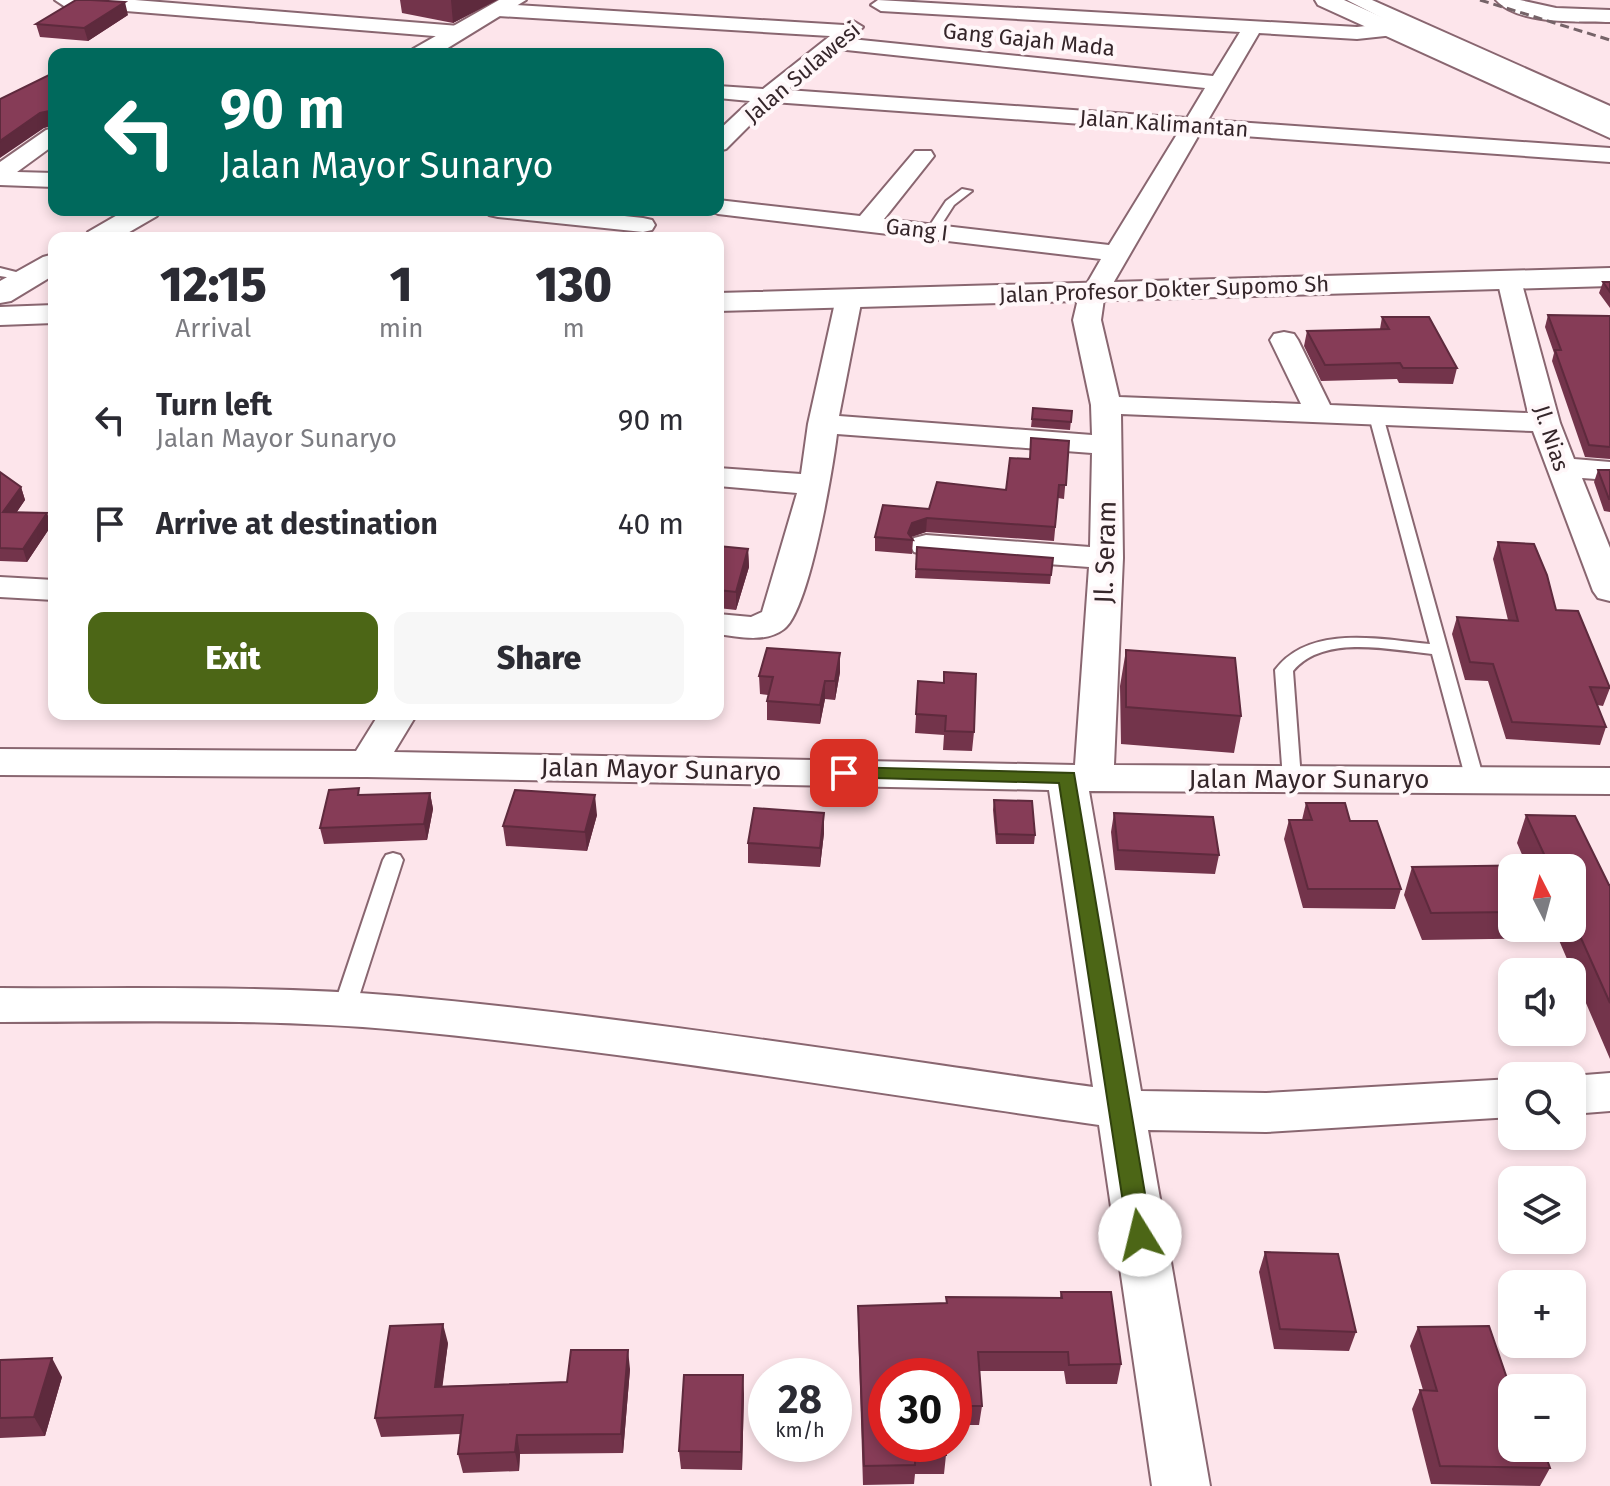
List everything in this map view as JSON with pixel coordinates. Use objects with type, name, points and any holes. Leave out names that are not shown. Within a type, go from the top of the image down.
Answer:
[{"type":"street","points":[[64,0],[132,3],[240,15],[459,32]]},
{"type":"street","points":[[240,15],[261,0]]},
{"type":"street","points":[[1121,19],[1128,0]]},
{"type":"street","points":[[1326,0],[1610,130]]},
{"type":"street","points":[[1356,0],[1610,114]]},
{"type":"street","points":[[1505,0],[1545,12],[1610,16]]},
{"type":"street","points":[[884,3],[1357,33],[1415,27]]},
{"type":"street","name":"Jalan Sulawesi","points":[[724,138],[768,95],[884,3]]},
{"type":"street","points":[[431,48],[506,5]]},
{"type":"street","name":"Gang Gajah Mada","points":[[506,5],[840,37],[1219,83]]},
{"type":"street","points":[[342,21],[360,7]]},
{"type":"street","points":[[1090,313],[1117,253],[1191,125],[1252,28]]},
{"type":"street","name":"Jalan Kalimantan","points":[[724,92],[1610,155]]},
{"type":"street","points":[[0,175],[48,139]]},
{"type":"street","points":[[867,223],[923,156]]},
{"type":"street","points":[[0,175],[48,179]]},
{"type":"street","name":"Gang I","points":[[724,208],[1117,253]]},
{"type":"street","points":[[108,232],[136,216]]},
{"type":"street","points":[[561,216],[644,224]]},
{"type":"street","points":[[0,294],[42,270]]},
{"type":"street","name":"Jalan Profesor Dokter Supomo Sh","points":[[724,302],[846,311],[1090,313],[1510,279],[1610,277]]},
{"type":"street","name":"Jl. Nias","points":[[1510,279],[1545,423],[1610,591]]},
{"type":"street","points":[[724,624],[761,627],[775,622],[815,485],[823,424],[846,311]]},
{"type":"street","name":"Jl. Seram","points":[[1090,313],[1106,405],[1106,558],[1081,778],[1119,1109],[1181,1486]]},
{"type":"street","points":[[0,316],[48,314]]},
{"type":"street","points":[[1284,340],[1320,414]]},
{"type":"street","points":[[1106,405],[1545,423]]},
{"type":"street","points":[[823,424],[1107,445]]},
{"type":"street","points":[[1560,467],[1610,471]]},
{"type":"street","points":[[724,477],[815,485]]},
{"type":"street","points":[[926,545],[1106,558]]},
{"type":"street","points":[[0,587],[48,590]]},
{"type":"street","points":[[367,764],[394,720]]},
{"type":"street","name":"Jalan Mayor Sunaryo","points":[[0,762],[367,764],[1081,778],[1610,781]]},
{"type":"street","points":[[0,1005],[344,1009],[542,1029],[1119,1109],[1179,1114],[1236,1114],[1498,1099]]},
{"type":"street","points":[[1586,1094],[1610,1092]]},
{"type":"lane","points":[[932,231],[950,203],[966,191]]},
{"type":"lane","points":[[0,272],[42,270]]},
{"type":"lane","points":[[1376,416],[1475,780]]},
{"type":"lane","points":[[1292,779],[1284,670],[1289,659],[1307,649],[1333,644],[1439,650]]},
{"type":"lane","points":[[344,1009],[393,860]]},
{"type":"building","points":[[76,0],[125,2],[84,28],[36,24]]},
{"type":"building","points":[[48,75],[48,111],[40,113],[0,141],[0,99]]},
{"type":"building","points":[[1548,315],[1610,316],[1610,447],[1589,445],[1555,350],[1561,350]]},
{"type":"building","points":[[1382,317],[1429,317],[1457,368],[1403,368],[1400,363],[1325,365],[1307,331],[1389,329]]},
{"type":"building","points":[[1033,408],[1072,411],[1071,422],[1032,419]]},
{"type":"building","points":[[1031,438],[1069,441],[1066,485],[1059,485],[1055,527],[927,518],[912,523],[908,533],[913,540],[875,537],[883,505],[929,509],[937,482],[1006,490],[1010,458],[1030,459]]},
{"type":"building","points":[[1598,470],[1610,470],[1610,499],[1609,499]]},
{"type":"building","points":[[0,472],[21,487],[3,512],[47,513],[23,549],[0,548]]},
{"type":"building","points":[[1498,542],[1534,544],[1547,575],[1556,610],[1578,611],[1610,688],[1590,687],[1606,727],[1512,722],[1493,664],[1470,662],[1457,617],[1518,621]]},
{"type":"building","points":[[724,547],[748,549],[736,592],[724,591]]},
{"type":"building","points":[[917,547],[1053,558],[1051,575],[916,569]]},
{"type":"building","points":[[767,648],[840,653],[835,681],[825,681],[820,705],[767,701],[773,677],[759,676]]},
{"type":"building","points":[[1126,650],[1235,658],[1241,716],[1126,707]]},
{"type":"building","points":[[944,672],[976,674],[974,732],[945,731],[946,716],[916,714],[918,681],[944,683]]},
{"type":"building","points":[[359,788],[358,795],[430,793],[424,824],[320,828],[329,790]]},
{"type":"building","points":[[515,790],[595,795],[585,832],[503,826]]},
{"type":"building","points":[[994,800],[1032,801],[1035,835],[997,834]]},
{"type":"building","points":[[1306,803],[1345,803],[1350,821],[1377,821],[1401,889],[1308,889],[1289,820],[1312,820]]},
{"type":"building","points":[[754,808],[824,813],[820,848],[748,843]]},
{"type":"building","points":[[1114,813],[1213,817],[1219,855],[1118,850]]},
{"type":"building","points":[[1526,815],[1575,816],[1610,885],[1610,1003],[1583,942],[1586,942],[1586,854],[1544,854]]},
{"type":"building","points":[[1498,866],[1498,912],[1431,913],[1412,867]]},
{"type":"building","points":[[1265,1252],[1338,1254],[1356,1332],[1280,1329]]},
{"type":"building","points":[[1061,1292],[1111,1292],[1121,1364],[1069,1365],[1068,1352],[978,1352],[982,1406],[972,1406],[972,1358],[868,1358],[868,1462],[915,1462],[915,1465],[864,1466],[858,1306],[947,1303],[946,1297],[1062,1298]]},
{"type":"building","points":[[443,1324],[435,1387],[567,1382],[571,1350],[628,1350],[621,1434],[517,1435],[515,1452],[458,1454],[463,1415],[375,1418],[390,1326]]},
{"type":"building","points":[[1489,1326],[1505,1374],[1498,1374],[1498,1462],[1548,1462],[1550,1468],[1440,1466],[1420,1390],[1437,1391],[1418,1327]]},
{"type":"building","points":[[52,1358],[34,1417],[0,1418],[0,1360]]},
{"type":"building","points":[[684,1375],[743,1375],[741,1452],[679,1451]]},
{"type":"railway","points":[[1480,0],[1610,40]]},
{"type":"route","points":[[844,773],[1067,777],[1140,1235]]}]
